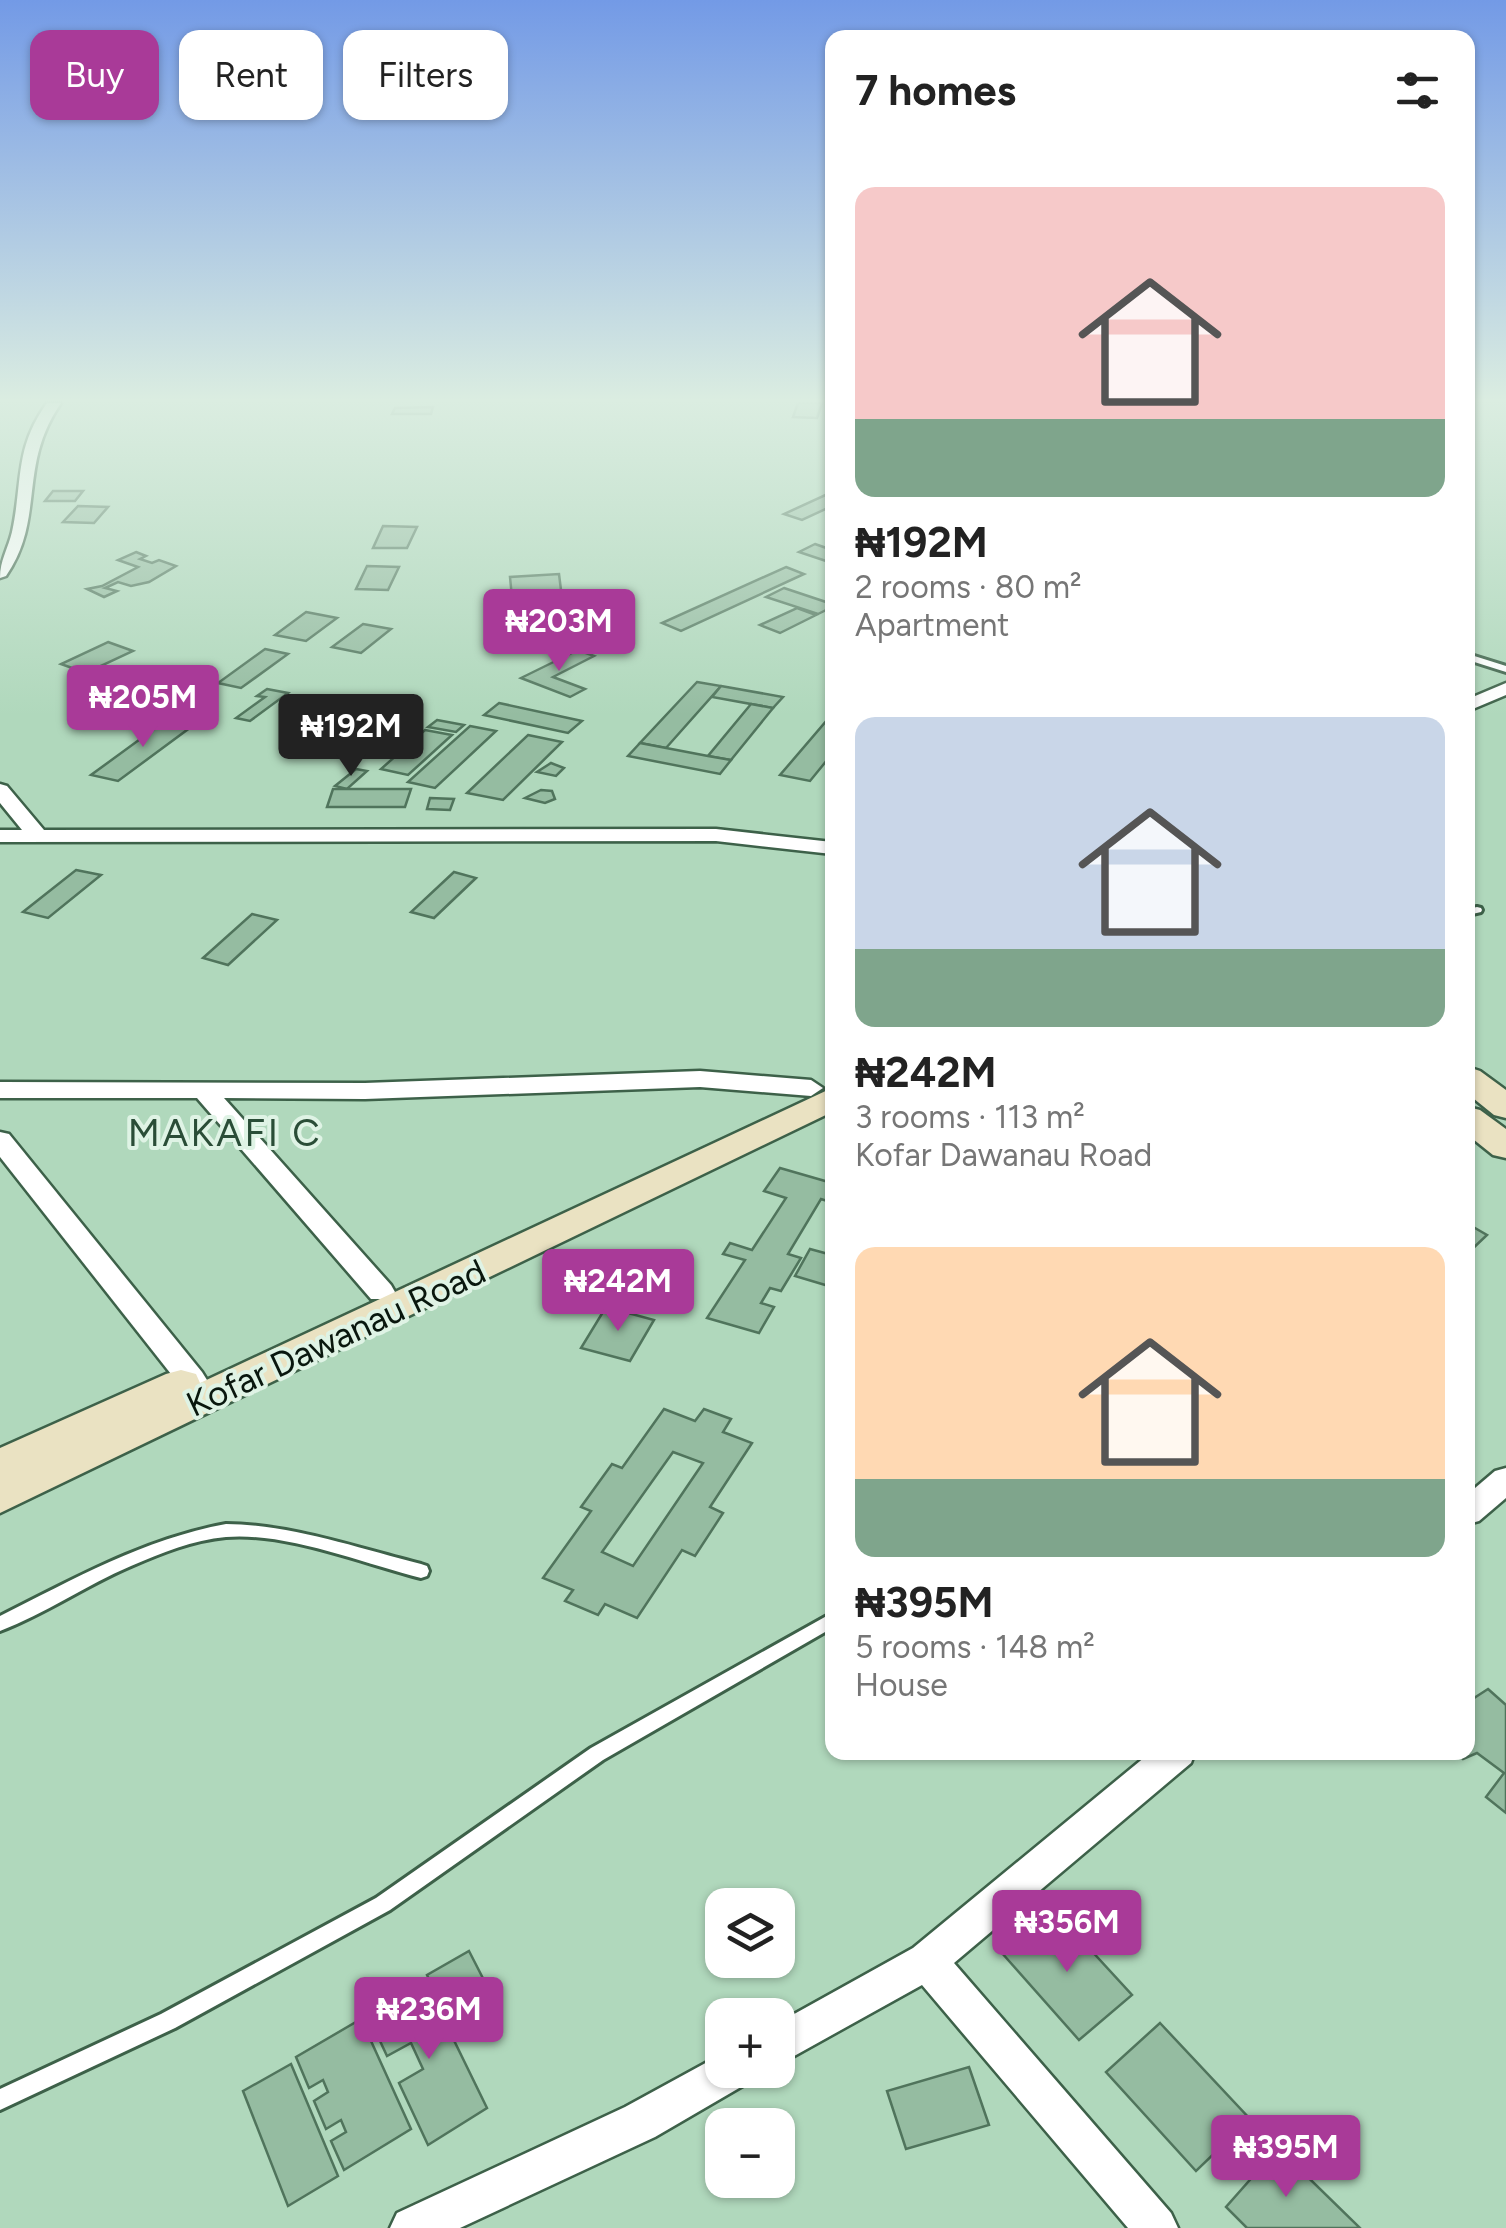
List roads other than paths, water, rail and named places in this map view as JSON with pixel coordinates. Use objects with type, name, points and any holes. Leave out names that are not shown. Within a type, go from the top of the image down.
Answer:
[{"type":"street","points":[[0,573],[19,545],[21,507]]},
{"type":"street","points":[[1475,703],[1506,688]]},
{"type":"street","points":[[0,790],[38,837]]},
{"type":"street","points":[[0,836],[716,835],[825,847]]},
{"type":"street","points":[[0,1090],[206,1092],[700,1079],[825,1088]]},
{"type":"street","points":[[1475,1084],[1506,1108]]},
{"type":"street","name":"Kofar Dawanau Road","points":[[0,1466],[825,1088]]},
{"type":"street","name":"Kofar Dawanau Road","points":[[0,1496],[825,1088]]},
{"type":"street","points":[[206,1092],[381,1292]]},
{"type":"street","points":[[1475,1123],[1506,1146]]},
{"type":"street","points":[[0,1140],[192,1380]]},
{"type":"street","points":[[1475,1506],[1506,1480]]},
{"type":"street","points":[[795,2034],[926,1961],[1168,1760]]},
{"type":"street","points":[[926,1961],[1156,2228]]},
{"type":"street","points":[[412,2228],[640,2122],[705,2085]]},
{"type":"lane","points":[[1475,659],[1506,669]]},
{"type":"lane","points":[[0,1624],[130,1560],[189,1537],[254,1530],[421,1571]]},
{"type":"lane","points":[[0,2100],[168,2022],[383,1904],[597,1754],[825,1624]]},
{"type":"district","name":"MAKAFI C","points":[[225,1133]]}]
